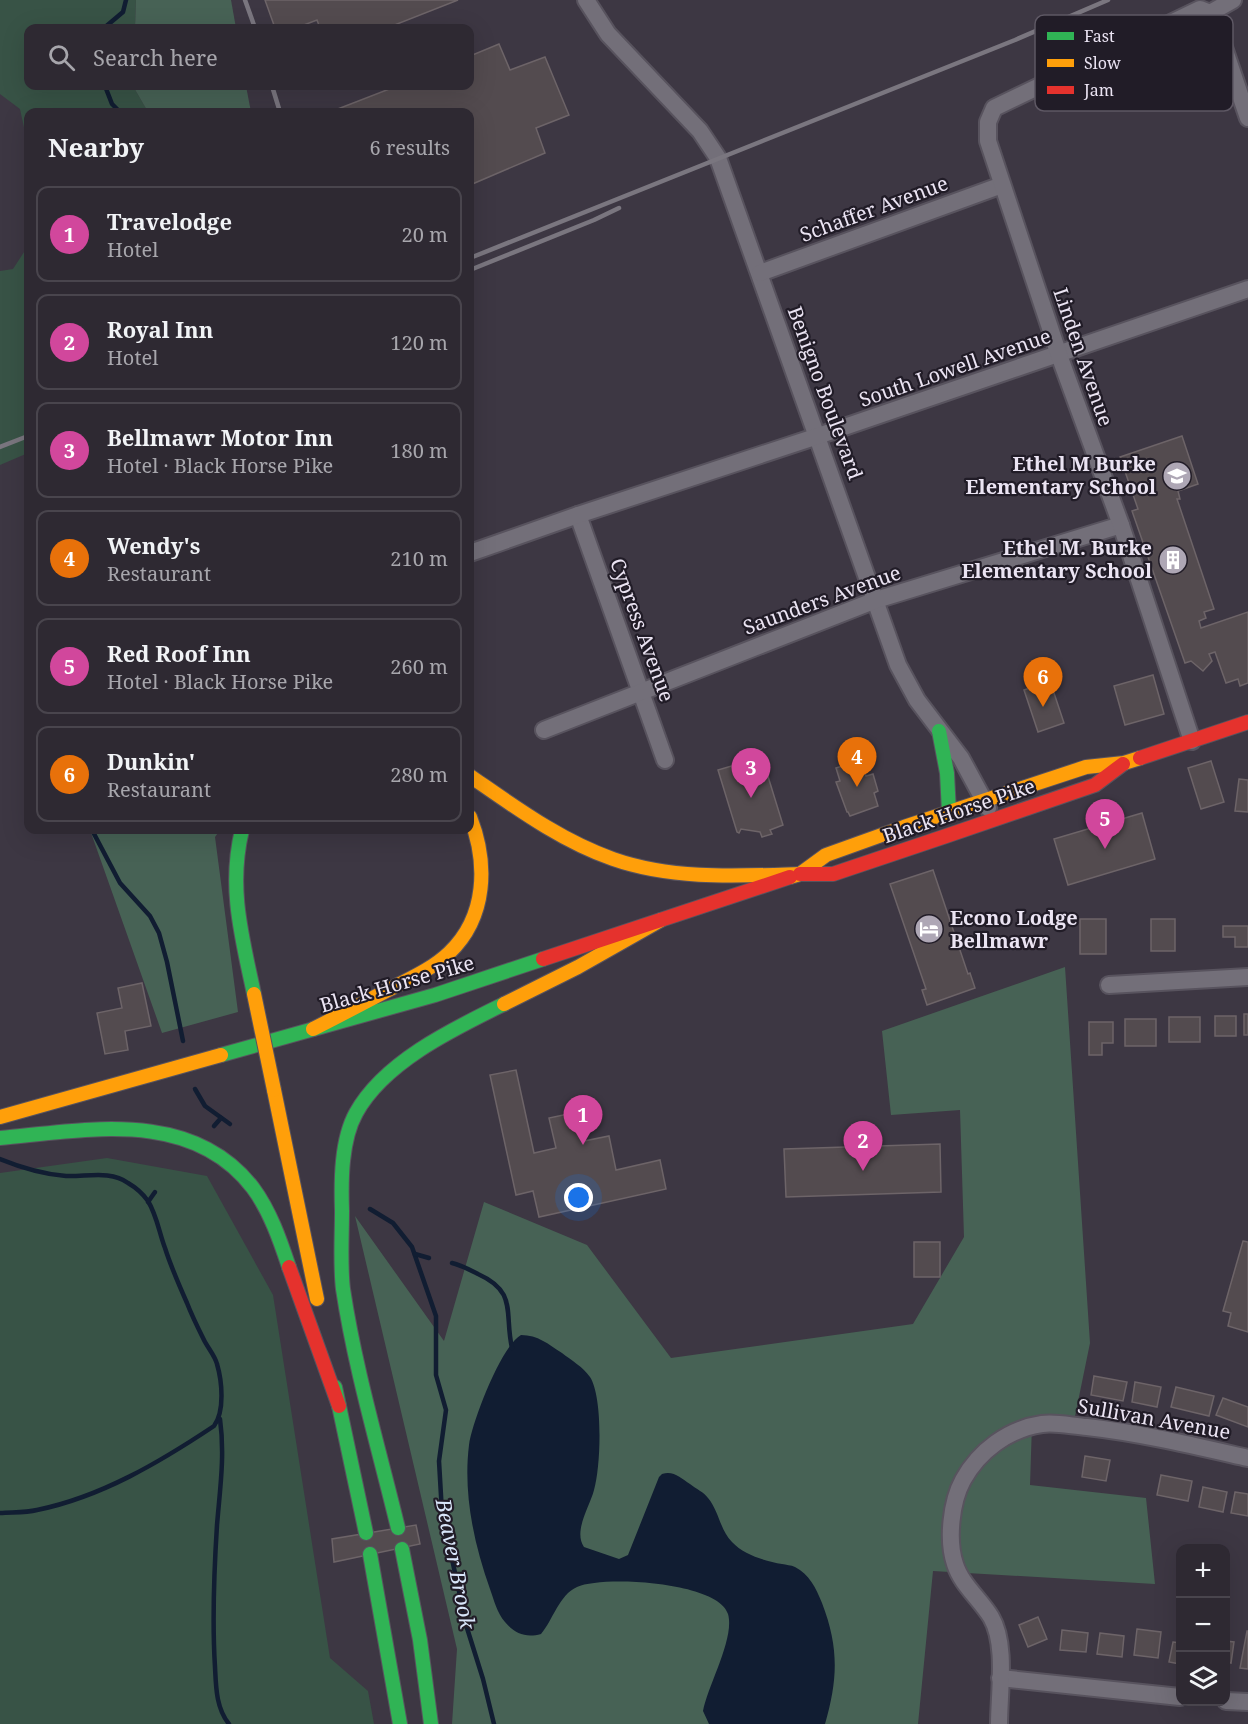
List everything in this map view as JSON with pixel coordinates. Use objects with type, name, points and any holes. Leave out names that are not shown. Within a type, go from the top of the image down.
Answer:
[{"type":"main road","name":"Black Horse Pike","points":[[0,1117],[435,995],[800,874],[826,855],[984,800],[1086,767],[1124,764],[1248,722]]},
{"type":"main road","points":[[939,730],[947,773],[949,812]]},
{"type":"main road","name":"Black Horse Pike","points":[[800,874],[833,874],[993,820],[1095,785],[1124,764]]},
{"type":"main road","points":[[474,779],[558,833],[614,859],[652,869],[720,876],[800,874]]},
{"type":"main road","points":[[313,1029],[425,970],[443,959],[455,947],[476,910],[483,875],[479,842],[474,828]]},
{"type":"main road","points":[[241,834],[235,860],[234,887],[260,993],[329,1304]]},
{"type":"main road","points":[[253,845],[248,870],[248,889],[260,993]]},
{"type":"main road","points":[[398,1528],[353,1343],[343,1286],[341,1178],[345,1144],[356,1113],[376,1085],[389,1072],[441,1037],[578,967],[661,921]]},
{"type":"main road","points":[[280,1088],[339,1406],[366,1533]]},
{"type":"main road","points":[[0,1138],[106,1130],[139,1130],[191,1140],[233,1165],[255,1189],[280,1241],[339,1406]]},
{"type":"main road","points":[[339,1347],[372,1418]]},
{"type":"main road","points":[[402,1549],[420,1640],[431,1724]]},
{"type":"main road","points":[[370,1554],[400,1724]]},
{"type":"street","name":"Benigno Boulevard","points":[[586,0],[608,34],[700,131],[718,158],[876,600],[892,651],[908,685],[961,758],[993,820]]},
{"type":"street","points":[[1212,15],[1210,12],[1233,0]]},
{"type":"street","name":"Linden Avenue","points":[[1188,15],[1200,9],[1210,12]]},
{"type":"street","points":[[1233,74],[1248,118]]},
{"type":"street","name":"Linden Avenue","points":[[1035,88],[994,108],[988,122],[988,141],[1059,355],[1121,525],[1192,741]]},
{"type":"street","name":"Schaffer Avenue","points":[[760,273],[1002,185]]},
{"type":"street","name":"South Lowell Avenue","points":[[474,551],[1059,355],[1248,289]]},
{"type":"street","name":"Cypress Avenue","points":[[578,515],[665,760]]},
{"type":"street","name":"Saunders Avenue","points":[[544,730],[876,600],[1121,525]]},
{"type":"street","points":[[1109,985],[1248,977]]},
{"type":"street","name":"Sullivan Avenue","points":[[999,1724],[1000,1639],[992,1618],[955,1565],[951,1536],[953,1510],[958,1490],[969,1469],[989,1446],[1010,1435],[1041,1424],[1053,1424],[1124,1431],[1248,1458]]},
{"type":"street","points":[[1000,1678],[1176,1697]]},
{"type":"street","points":[[1230,1701],[1248,1702]]},
{"type":"green space","points":[[0,0],[136,0],[135,24],[24,24],[24,90],[135,90],[146,108],[24,108],[24,128],[20,109],[0,94]]},
{"type":"green space","points":[[136,0],[231,0],[235,24],[135,24]]},
{"type":"green space","points":[[135,90],[247,90],[250,108],[146,108]]},
{"type":"green space","points":[[24,252],[24,455],[0,465],[0,271],[13,269]]},
{"type":"green space","points":[[91,834],[217,834],[215,837],[238,1012],[162,1033]]},
{"type":"green space","points":[[1065,967],[1090,1343],[1073,1426],[1032,1424],[1030,1485],[1146,1498],[1155,1584],[933,1571],[918,1724],[452,1724],[457,1649],[355,1216],[444,1341],[484,1202],[587,1245],[671,1358],[913,1324],[964,1237],[960,1110],[891,1115],[882,1031]]},
{"type":"green space","points":[[107,1158],[207,1176],[273,1295],[330,1658],[368,1691],[374,1724],[0,1724],[0,1173]]},
{"type":"water","points":[[521,1335],[538,1338],[562,1353],[584,1370],[594,1387],[599,1415],[599,1449],[594,1490],[581,1526],[581,1541],[584,1547],[619,1559],[628,1555],[662,1474],[677,1475],[702,1492],[712,1503],[725,1532],[737,1547],[762,1559],[795,1567],[804,1573],[815,1587],[828,1619],[834,1649],[834,1678],[825,1724],[709,1724],[703,1711],[728,1636],[728,1614],[720,1603],[683,1588],[634,1582],[591,1583],[577,1587],[565,1596],[541,1634],[530,1636],[513,1630],[502,1618],[484,1572],[471,1518],[467,1482],[469,1445],[481,1403],[497,1369],[513,1342]]},
{"type":"building","points":[[265,0],[458,0],[397,24],[318,24],[317,20],[306,24],[274,24]]},
{"type":"building","points":[[499,44],[510,70],[545,57],[569,115],[536,128],[545,153],[474,183],[474,108],[340,108],[387,90],[474,90],[474,54]]},
{"type":"building","name":"Ethel M. Burke Elementary School","points":[[1182,436],[1198,484],[1178,491],[1180,499],[1177,499],[1214,609],[1204,612],[1206,618],[1199,621],[1201,628],[1248,612],[1248,683],[1240,686],[1238,679],[1226,683],[1215,652],[1209,654],[1212,661],[1203,671],[1191,661],[1185,663],[1132,511],[1138,509],[1120,457]]},
{"type":"building","points":[[1153,675],[1164,714],[1125,725],[1114,686]]},
{"type":"building","points":[[1050,681],[1064,723],[1038,732],[1024,690]]},
{"type":"building","points":[[762,757],[783,825],[770,830],[772,834],[762,837],[760,832],[741,829],[739,833],[737,832],[718,770]]},
{"type":"building","points":[[861,760],[866,776],[873,774],[878,791],[874,793],[878,806],[850,816],[836,782],[840,781],[836,768]]},
{"type":"building","points":[[1211,761],[1224,802],[1201,809],[1188,768]]},
{"type":"building","points":[[1239,779],[1248,780],[1248,812],[1235,811]]},
{"type":"building","points":[[1142,813],[1155,859],[1068,885],[1054,839]]},
{"type":"building","name":"Econo Lodge Bellmawr","points":[[933,870],[968,974],[970,973],[975,988],[927,1005],[922,990],[926,989],[890,884]]},
{"type":"building","points":[[1080,919],[1106,919],[1106,954],[1080,954]]},
{"type":"building","points":[[1151,919],[1175,919],[1175,951],[1151,951]]},
{"type":"building","points":[[1223,926],[1248,926],[1248,947],[1235,947],[1235,937],[1223,937]]},
{"type":"building","points":[[142,983],[151,1026],[125,1031],[128,1050],[105,1054],[97,1013],[122,1008],[118,988]]},
{"type":"building","points":[[1244,1014],[1248,1014],[1248,1035],[1244,1035]]},
{"type":"building","points":[[1215,1016],[1236,1016],[1236,1036],[1215,1036]]},
{"type":"building","points":[[1169,1017],[1200,1017],[1200,1042],[1169,1042]]},
{"type":"building","points":[[1125,1019],[1156,1019],[1156,1046],[1125,1046]]},
{"type":"building","points":[[1089,1022],[1113,1022],[1113,1043],[1102,1043],[1102,1055],[1089,1055]]},
{"type":"building","points":[[516,1070],[534,1153],[556,1148],[549,1118],[578,1112],[584,1141],[609,1136],[616,1170],[660,1160],[666,1189],[539,1217],[533,1191],[516,1195],[490,1075]]},
{"type":"building","points":[[940,1144],[941,1192],[786,1197],[784,1149]]},
{"type":"building","points":[[1243,1241],[1248,1242],[1248,1332],[1228,1326],[1231,1313],[1223,1311]]},
{"type":"building","points":[[914,1242],[940,1242],[940,1277],[914,1277]]},
{"type":"building","points":[[1094,1376],[1127,1382],[1123,1401],[1091,1395]]},
{"type":"building","points":[[1135,1382],[1161,1387],[1157,1407],[1132,1402]]},
{"type":"building","points":[[1176,1387],[1214,1396],[1209,1416],[1171,1407]]},
{"type":"building","points":[[1223,1398],[1248,1407],[1248,1427],[1216,1415]]},
{"type":"building","points":[[1085,1456],[1110,1460],[1106,1481],[1082,1477]]},
{"type":"building","points":[[1161,1475],[1192,1481],[1188,1501],[1157,1495]]},
{"type":"building","points":[[1203,1487],[1227,1492],[1223,1512],[1199,1507]]},
{"type":"building","points":[[1235,1492],[1248,1494],[1248,1516],[1231,1513]]},
{"type":"building","points":[[416,1525],[420,1544],[334,1562],[332,1539]]},
{"type":"building","points":[[1038,1617],[1047,1639],[1028,1647],[1019,1625]]},
{"type":"building","points":[[1137,1629],[1161,1632],[1158,1658],[1134,1655]]},
{"type":"building","points":[[1062,1630],[1088,1633],[1086,1652],[1060,1650]]},
{"type":"building","points":[[1248,1631],[1248,1669],[1240,1668]]},
{"type":"building","points":[[1100,1633],[1124,1636],[1122,1657],[1097,1654]]},
{"type":"building","points":[[1173,1642],[1176,1642],[1176,1663],[1169,1662]]},
{"type":"building","points":[[1230,1642],[1234,1642],[1230,1663]]},
{"type":"waterway","name":"Beaver Brook","points":[[109,24],[123,12],[126,0]]},
{"type":"waterway","name":"Beaver Brook","points":[[107,90],[116,108]]},
{"type":"waterway","name":"Beaver Brook","points":[[94,834],[120,883],[150,916],[159,933],[183,1041]]},
{"type":"waterway","name":"Beaver Brook","points":[[195,1089],[205,1106],[230,1124]]},
{"type":"waterway","points":[[214,1126],[221,1118]]},
{"type":"waterway","points":[[0,1159],[49,1174],[114,1177],[131,1185],[144,1196],[154,1212],[170,1262],[191,1313],[216,1361],[222,1396],[220,1412],[214,1426],[129,1477],[61,1504],[32,1511],[0,1513]]},
{"type":"waterway","points":[[148,1202],[155,1192]]},
{"type":"waterway","name":"Beaver Brook","points":[[370,1209],[393,1223],[412,1247],[436,1316],[436,1375],[446,1410],[439,1461],[442,1513],[467,1628],[494,1724]]},
{"type":"waterway","points":[[415,1254],[429,1258]]},
{"type":"waterway","points":[[452,1263],[478,1274],[499,1288],[507,1305],[512,1348]]},
{"type":"waterway","points":[[220,1419],[222,1459],[214,1578],[214,1649],[218,1697],[221,1711],[229,1724]]},
{"type":"railway","points":[[245,0],[254,24]]},
{"type":"railway","points":[[1073,15],[1108,0]]},
{"type":"railway","points":[[474,256],[1035,31]]},
{"type":"railway","points":[[273,90],[279,108]]},
{"type":"railway","points":[[474,268],[619,208]]},
{"type":"railway","points":[[0,447],[24,438]]},
{"type":"traffic: fast","points":[[939,731],[947,773],[949,812]]},
{"type":"traffic: fast","points":[[241,834],[236,892],[241,932],[254,994]]},
{"type":"traffic: fast","points":[[221,1055],[435,995],[543,959]]},
{"type":"traffic: fast","points":[[398,1528],[361,1379],[343,1289],[342,1187],[347,1135],[356,1113],[368,1095],[384,1078],[442,1036],[504,1004]]},
{"type":"traffic: fast","points":[[0,1138],[68,1131],[136,1130],[169,1135],[200,1145],[228,1163],[253,1188],[269,1216],[289,1267]]},
{"type":"traffic: fast","points":[[335,1387],[366,1533]]},
{"type":"traffic: fast","points":[[402,1549],[420,1640],[431,1724]]},
{"type":"traffic: fast","points":[[370,1554],[400,1724]]},
{"type":"traffic: slow","points":[[790,877],[800,874],[826,855],[904,827],[1086,767],[1124,763],[1140,758]]},
{"type":"traffic: slow","points":[[474,779],[521,811],[575,843],[636,866],[682,874],[800,874]]},
{"type":"traffic: slow","points":[[313,1029],[428,969],[449,953],[462,939],[471,923],[480,889],[480,853],[474,829]]},
{"type":"traffic: slow","points":[[504,1004],[578,967],[661,920]]},
{"type":"traffic: slow","points":[[254,994],[274,1090]]},
{"type":"traffic: slow","points":[[0,1117],[221,1055]]},
{"type":"traffic: slow","points":[[274,1090],[317,1299]]},
{"type":"traffic: jam","points":[[1140,758],[1248,722]]},
{"type":"traffic: jam","points":[[800,874],[833,874],[946,836],[1095,785],[1123,764]]},
{"type":"traffic: jam","points":[[543,959],[790,877]]},
{"type":"traffic: jam","points":[[289,1267],[339,1406]]},
{"type":"place","name":"Ethel M Burke Elementary School","points":[[1177,476]]},
{"type":"place","name":"Ethel M. Burke Elementary School","points":[[1173,560]]},
{"type":"place","name":"Dunkin'","points":[[1043,707]]},
{"type":"place","name":"Wendy's","points":[[857,787]]},
{"type":"place","name":"Bellmawr Motor Inn","points":[[751,798]]},
{"type":"place","name":"Red Roof Inn","points":[[1105,849]]},
{"type":"place","name":"Econo Lodge Bellmawr","points":[[929,929]]},
{"type":"place","name":"Travelodge","points":[[583,1145]]},
{"type":"place","name":"Royal Inn","points":[[863,1171]]}]
